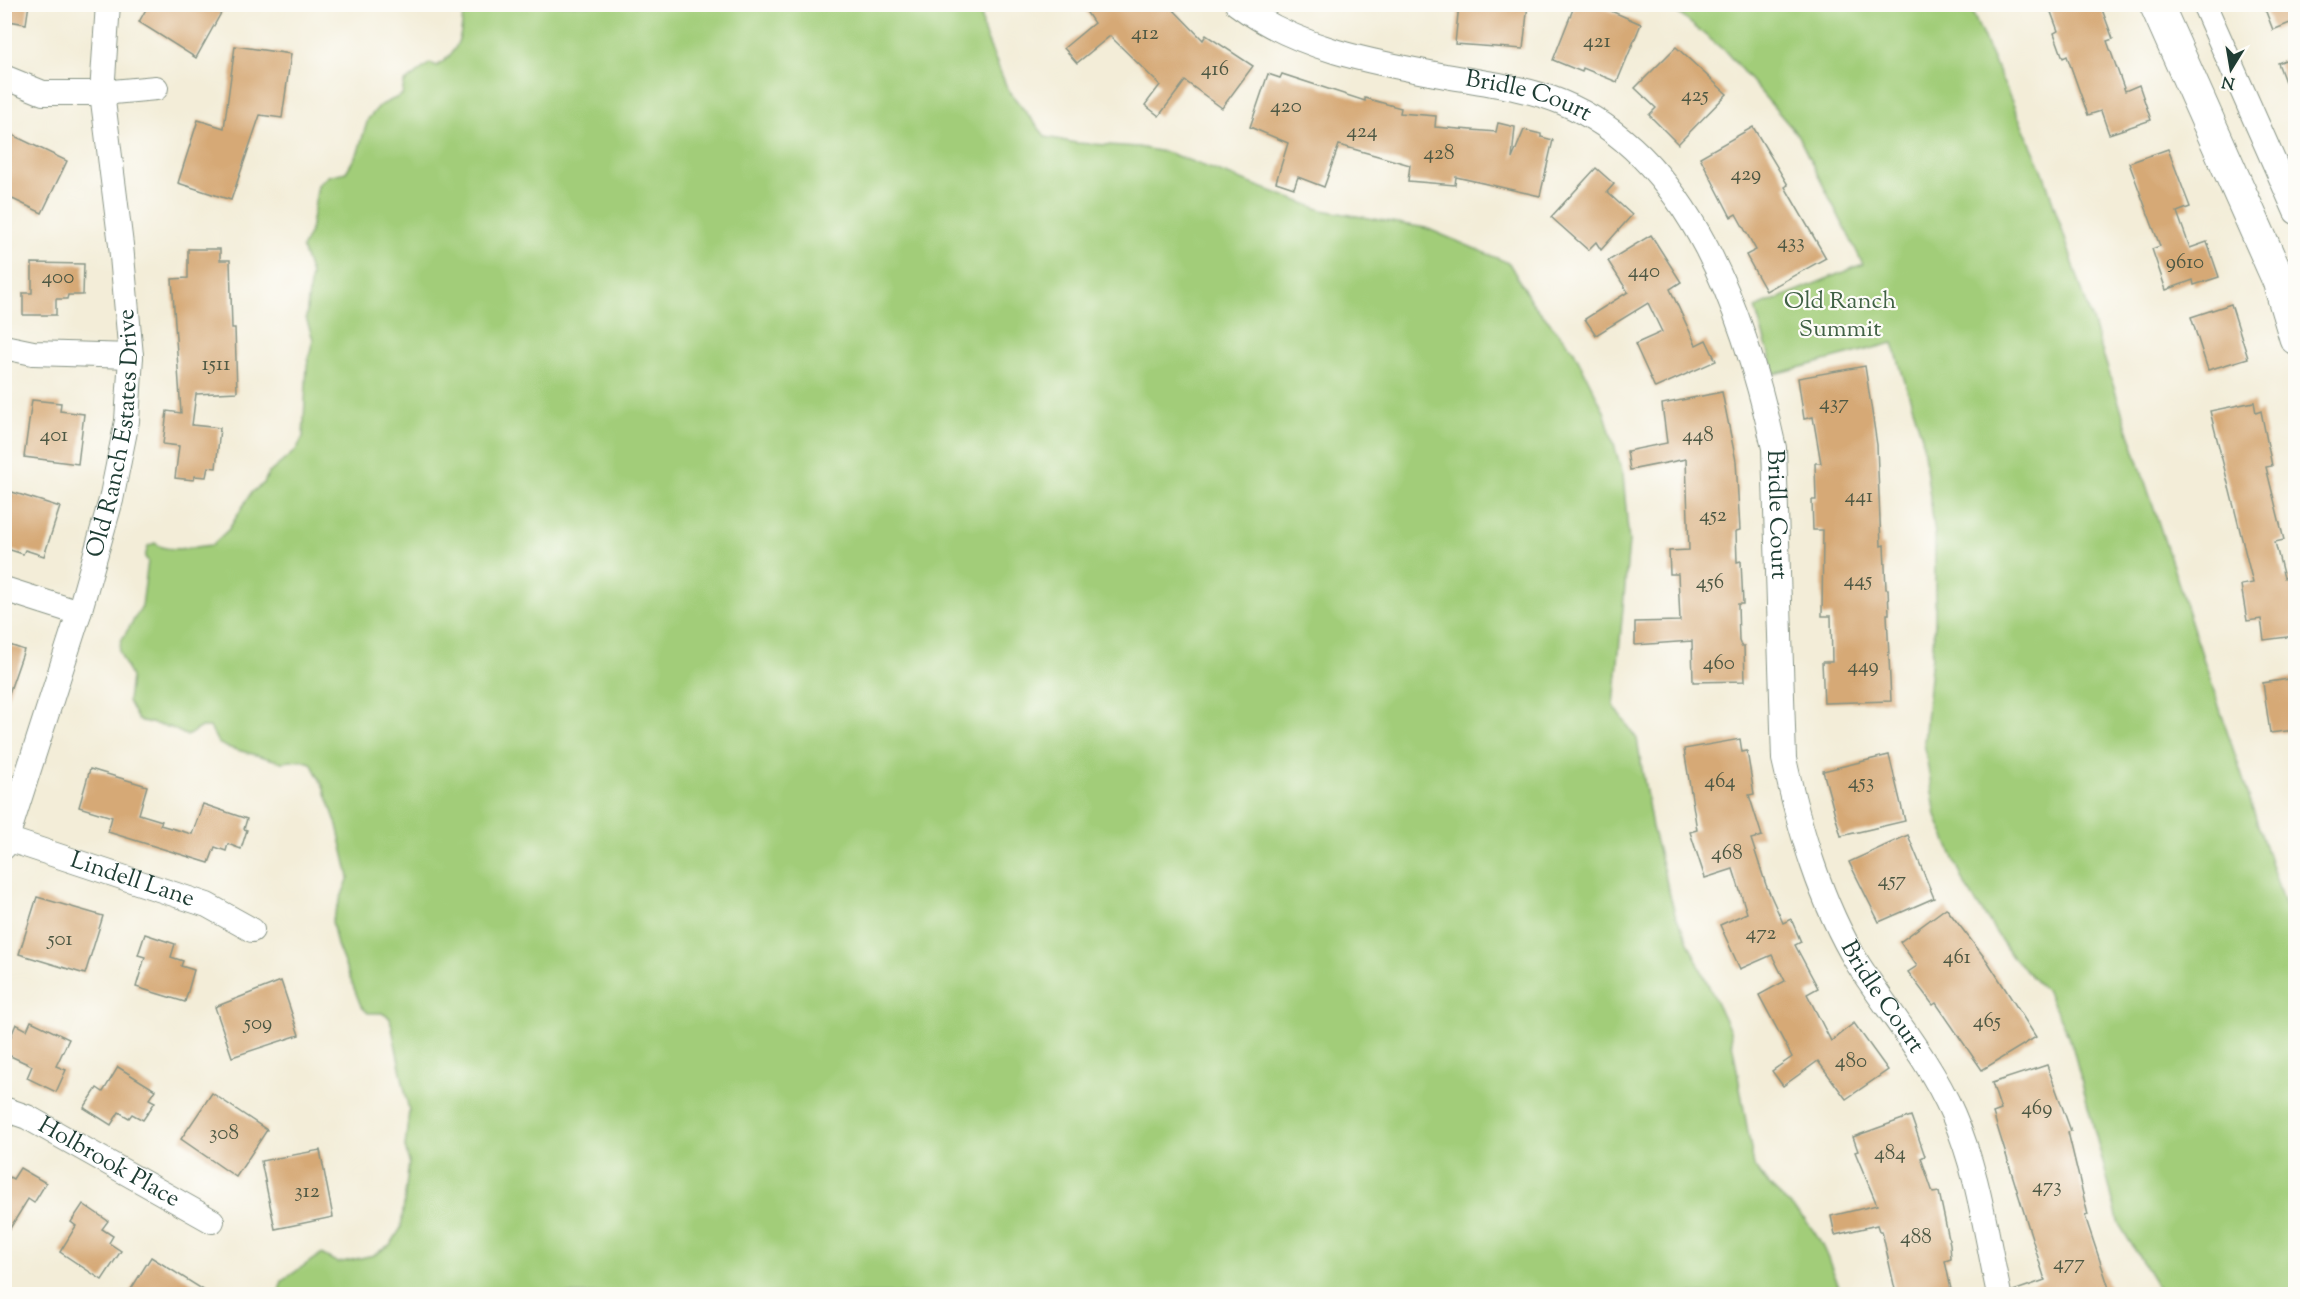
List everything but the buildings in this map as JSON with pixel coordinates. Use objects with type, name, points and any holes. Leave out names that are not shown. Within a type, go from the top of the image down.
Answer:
[{"type":"main road","points":[[2156,4],[2279,281],[2295,338]]},
{"type":"main road","points":[[2179,4],[2295,266]]},
{"type":"street","name":"Old Ranch Estates Drive","points":[[5,841],[79,613],[114,488],[127,421],[131,356],[121,245],[102,93],[108,4]]},
{"type":"street","name":"Bridle Court","points":[[1238,4],[1321,47],[1397,67],[1526,91],[1561,102],[1593,118],[1625,140],[1647,160],[1679,202],[1732,306],[1764,401],[1774,448],[1784,759],[1795,809],[1816,875],[1834,919],[1859,964],[1930,1068],[1953,1112],[1977,1188],[1999,1294]]},
{"type":"street","points":[[2204,4],[2295,212]]},
{"type":"street","points":[[4,78],[43,93],[102,93],[156,88]]},
{"type":"street","points":[[4,347],[33,353],[131,356]]},
{"type":"street","points":[[4,589],[79,613]]},
{"type":"street","name":"Lindell Lane","points":[[5,841],[207,905],[252,930]]},
{"type":"street","name":"Holbrook Place","points":[[4,1109],[27,1117],[212,1221]]},
{"type":"green space","points":[[463,5],[980,5],[984,32],[1008,90],[1046,137],[1076,143],[1138,147],[1169,153],[1322,210],[1426,228],[1509,263],[1531,301],[1574,351],[1604,411],[1623,475],[1629,542],[1614,706],[1637,739],[1652,827],[1675,914],[1730,1031],[1754,1166],[1765,1181],[1812,1228],[1842,1294],[278,1294],[282,1281],[321,1254],[338,1263],[374,1255],[391,1244],[401,1228],[409,1162],[405,1147],[409,1111],[390,1018],[382,1013],[368,1013],[361,1006],[337,945],[332,921],[349,877],[337,825],[324,788],[311,763],[301,760],[282,762],[226,747],[218,743],[210,727],[201,727],[187,736],[172,728],[138,720],[128,701],[131,677],[119,651],[121,641],[142,606],[148,561],[145,557],[148,546],[155,543],[174,549],[212,545],[229,529],[251,493],[264,483],[268,474],[296,450],[303,437],[307,366],[313,339],[306,318],[311,274],[302,248],[310,232],[318,185],[328,176],[346,172],[358,152],[368,119],[379,106],[402,95],[404,83],[430,63],[437,66],[451,54],[461,32]]},
{"type":"green space","name":"Old Ranch Summit","points":[[1668,5],[1969,5],[2043,172],[2295,937],[2295,1294],[2162,1294],[2119,1224],[2071,1041],[2047,992],[2012,957],[1966,887],[1936,816],[1924,743],[1935,622],[1935,535],[1922,437],[1893,343],[1775,374],[1755,308],[1863,264],[1797,134],[1726,52]]}]
